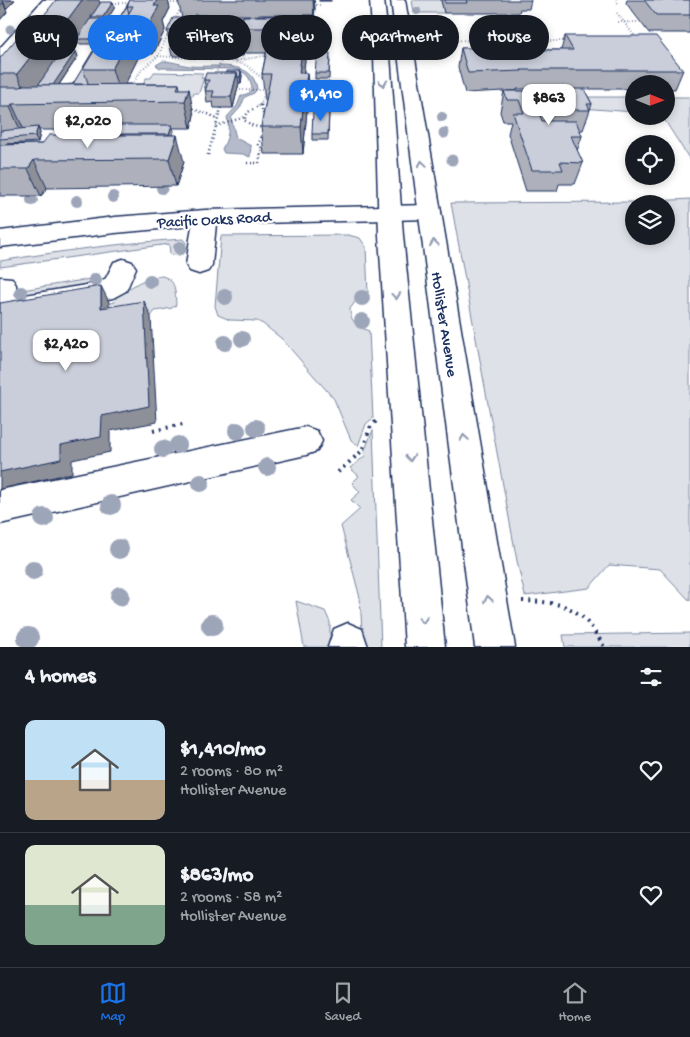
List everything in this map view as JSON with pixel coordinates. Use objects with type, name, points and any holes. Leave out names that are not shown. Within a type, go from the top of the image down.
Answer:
[{"type":"main road","points":[[0,58],[51,0]]},
{"type":"main road","points":[[377,0],[382,56],[390,212],[425,647]]},
{"type":"main road","name":"Hollister Avenue","points":[[398,0],[495,647]]},
{"type":"main road","name":"Pacific Oaks Road","points":[[0,238],[115,224],[205,217],[430,212]]},
{"type":"main road","points":[[200,265],[205,217]]},
{"type":"main road","points":[[3,285],[4,302],[9,305],[19,306],[104,292],[117,284],[123,268]]},
{"type":"main road","points":[[0,508],[306,440]]},
{"type":"path","points":[[163,3],[179,3],[184,1]]},
{"type":"path","points":[[106,3],[132,3]]},
{"type":"path","points":[[179,3],[182,6]]},
{"type":"path","points":[[182,6],[187,5]]},
{"type":"path","points":[[305,5],[320,5]]},
{"type":"path","points":[[178,15],[182,6]]},
{"type":"path","points":[[617,13],[637,41]]},
{"type":"path","points":[[618,22],[639,22]]},
{"type":"path","points":[[168,36],[158,56],[221,61],[261,57]]},
{"type":"path","points":[[459,40],[572,41]]},
{"type":"path","points":[[130,89],[139,71],[151,60]]},
{"type":"path","points":[[217,70],[221,61]]},
{"type":"path","points":[[231,61],[246,66],[260,75],[266,82],[262,103],[264,119]]},
{"type":"path","points":[[237,90],[265,90]]},
{"type":"path","points":[[216,126],[244,118],[248,112],[262,103]]},
{"type":"path","points":[[182,106],[197,110],[217,120]]},
{"type":"path","points":[[208,155],[220,108]]},
{"type":"path","points":[[244,118],[247,124],[264,126],[262,138],[258,145],[262,148],[259,163],[247,163]]},
{"type":"path","points":[[338,472],[362,451],[370,428],[377,420]]},
{"type":"path","points":[[153,431],[183,424]]},
{"type":"path","points":[[522,601],[547,601],[576,609],[588,619],[604,647]]},
{"type":"shaded area","points":[[412,0],[441,0],[444,13],[414,13]]},
{"type":"shaded area","points":[[154,72],[203,73],[201,78],[204,78],[199,93],[194,93],[193,96],[141,90],[146,78],[151,78]]},
{"type":"shaded area","points":[[566,97],[625,97],[625,111],[581,108]]},
{"type":"shaded area","points":[[675,97],[690,97],[690,160],[668,125],[675,125]]},
{"type":"shaded area","points":[[690,199],[690,601],[660,569],[609,565],[589,588],[525,596],[451,203],[625,202],[625,245],[675,245],[675,200]]},
{"type":"shaded area","points":[[348,235],[360,238],[366,247],[368,293],[357,299],[350,309],[350,314],[355,323],[369,331],[373,418],[366,424],[358,446],[351,440],[334,399],[282,339],[257,321],[230,320],[218,315],[215,306],[221,236]]},
{"type":"shaded area","points":[[183,239],[186,243],[184,249],[181,254],[176,256],[170,254],[169,244],[0,267],[0,261],[23,257],[114,245]]},
{"type":"shaded area","points":[[162,276],[173,284],[176,305],[172,308],[155,311],[149,319],[107,327],[107,304],[115,302],[116,297],[138,283],[149,278]]},
{"type":"shaded area","points":[[96,278],[101,279],[99,283],[15,296],[16,292],[22,290]]},
{"type":"shaded area","points":[[373,430],[381,647],[363,647],[360,598],[341,526],[360,509],[351,500],[360,492],[352,483],[359,476],[350,468],[365,456],[364,452]]},
{"type":"shaded area","points":[[296,601],[325,611],[330,622],[330,647],[304,647]]},
{"type":"shaded area","points":[[690,633],[690,647],[565,647],[563,635]]},
{"type":"water","points":[[163,61],[190,66],[231,67],[248,73],[254,79],[257,89],[254,93],[245,97],[240,108],[231,118],[236,138],[251,146],[250,157],[243,154],[224,153],[222,149],[228,134],[227,117],[237,106],[241,96],[252,90],[247,75],[233,69],[160,68],[156,65]]},
{"type":"building","points":[[56,0],[82,0],[71,15],[44,15]]},
{"type":"building","points":[[130,0],[157,0],[154,6],[159,6],[154,15],[128,15],[133,6],[127,6]]},
{"type":"building","points":[[445,0],[466,0],[467,3],[445,3]]},
{"type":"building","points":[[644,0],[690,0],[690,15],[656,15]]},
{"type":"building","points":[[101,2],[113,2],[104,15],[92,15]]},
{"type":"building","points":[[127,6],[129,14],[121,15]]},
{"type":"building","points":[[251,16],[261,16],[261,28],[251,28]]},
{"type":"building","points":[[88,22],[88,39],[78,39]]},
{"type":"building","points":[[565,36],[656,36],[683,70],[521,70],[468,73],[461,48],[469,48],[469,60],[549,60],[549,50],[573,50]]},
{"type":"building","points":[[15,40],[15,60],[28,60],[17,74],[0,74],[0,58]]},
{"type":"building","points":[[88,59],[83,69],[88,83],[73,84]]},
{"type":"building","points":[[56,60],[70,60],[53,85],[38,85]]},
{"type":"building","points":[[88,60],[117,60],[112,69],[83,69]]},
{"type":"building","points":[[265,60],[301,60],[299,73],[307,73],[301,127],[261,127],[271,74],[262,74]]},
{"type":"building","points":[[316,60],[330,60],[329,73],[315,73]]},
{"type":"building","points":[[226,71],[241,71],[240,77],[238,77],[237,73],[226,73]]},
{"type":"building","points":[[206,73],[237,73],[231,97],[212,97],[214,91],[205,91],[209,80],[204,80]]},
{"type":"building","points":[[315,82],[329,82],[328,102],[313,102]]},
{"type":"building","points":[[179,84],[177,89],[189,89],[185,101],[12,104],[10,107],[0,107],[0,87],[21,87],[23,85]]},
{"type":"building","points":[[526,89],[584,89],[592,104],[587,104],[590,110],[538,110],[542,121],[576,121],[582,136],[571,136],[583,163],[560,162],[563,170],[532,170],[513,113],[524,113],[519,100],[507,100],[504,91],[527,91]]},
{"type":"building","points":[[313,111],[329,111],[328,134],[312,134]]},
{"type":"building","points":[[66,125],[96,125],[91,134],[61,134]]},
{"type":"building","points":[[115,125],[172,125],[169,134],[111,134]]},
{"type":"building","points":[[38,127],[35,136],[0,139],[0,131]]},
{"type":"building","points":[[49,135],[177,135],[169,159],[34,160],[28,169],[0,169],[0,145],[42,144]]},
{"type":"building","points":[[101,286],[101,308],[144,301],[149,406],[102,416],[101,437],[61,445],[61,459],[0,472],[0,303]]}]
